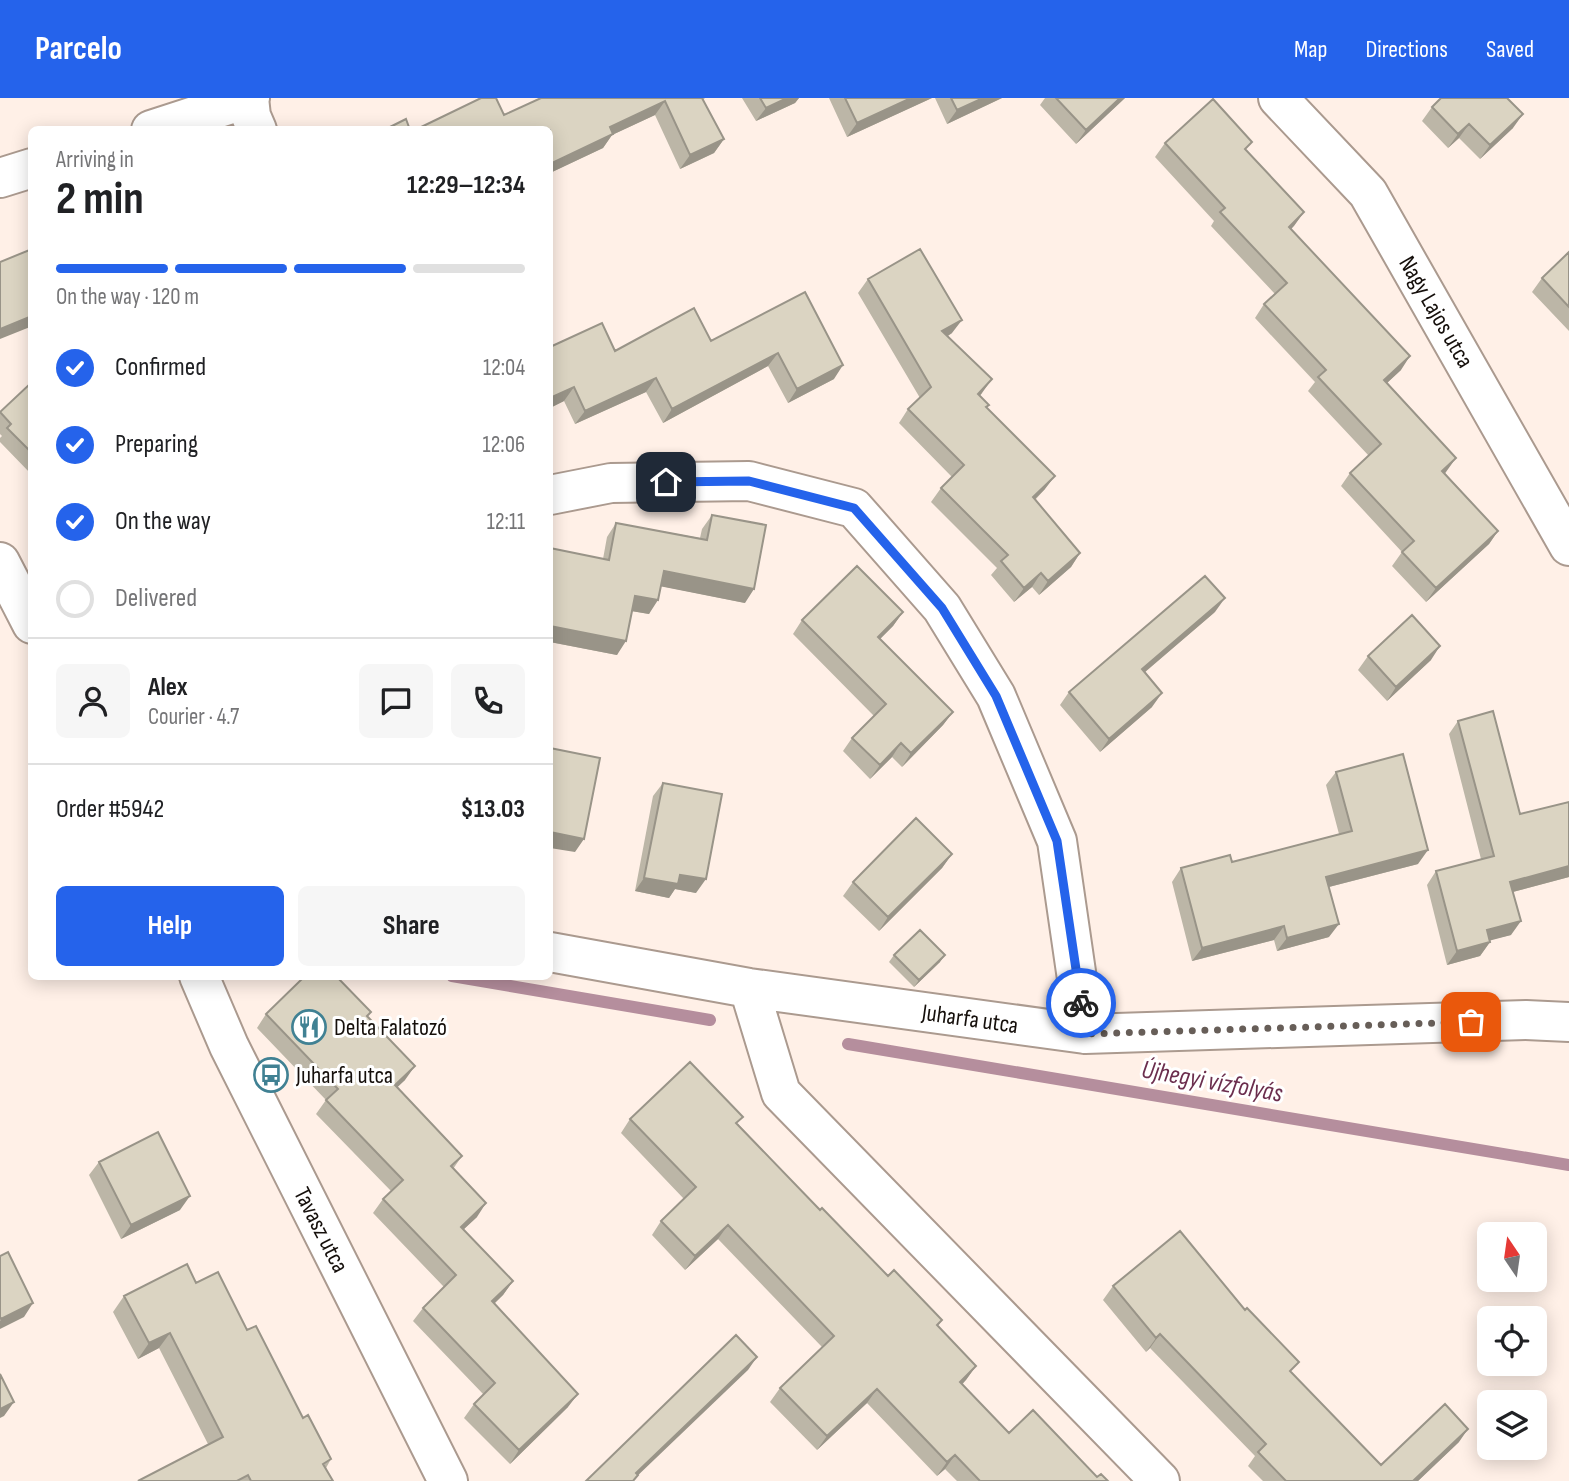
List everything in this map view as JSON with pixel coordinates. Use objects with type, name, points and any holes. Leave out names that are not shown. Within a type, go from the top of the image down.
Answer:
[{"type":"street","points":[[163,126],[249,98],[255,126]]},
{"type":"street","name":"Nagy Lajos utca","points":[[1278,98],[1368,192],[1569,546]]},
{"type":"street","points":[[0,178],[28,169]]},
{"type":"street","points":[[553,494],[611,483],[749,481],[854,508],[942,608],[996,696],[1057,841],[1085,1034]]},
{"type":"street","points":[[0,562],[28,616]]},
{"type":"street","name":"Juharfa utca","points":[[553,953],[749,988],[1085,1034],[1526,1020],[1569,1022]]},
{"type":"street","name":"Tavasz utca","points":[[200,980],[235,1058],[448,1481]]},
{"type":"street","points":[[749,988],[781,1093],[1160,1481]]},
{"type":"building","points":[[481,98],[496,98],[504,115],[541,98],[702,98],[724,139],[690,155],[665,101],[610,127],[613,134],[553,163],[553,126],[423,126]]},
{"type":"building","points":[[760,98],[787,98],[766,108]]},
{"type":"building","points":[[845,98],[911,98],[857,123]]},
{"type":"building","points":[[951,98],[983,98],[957,110]]},
{"type":"building","points":[[1056,98],[1120,98],[1086,130]]},
{"type":"building","points":[[1441,98],[1507,98],[1523,114],[1490,145],[1469,124],[1458,134],[1432,107]]},
{"type":"building","points":[[1213,99],[1252,142],[1245,149],[1304,212],[1289,227],[1410,356],[1384,380],[1456,458],[1442,471],[1498,531],[1436,588],[1402,552],[1414,541],[1350,473],[1381,444],[1318,377],[1326,370],[1264,304],[1287,283],[1220,212],[1225,208],[1165,143]]},
{"type":"building","points":[[406,119],[409,126],[392,126]]},
{"type":"building","points":[[920,249],[962,320],[942,331],[992,379],[978,394],[989,405],[986,407],[1055,476],[1033,497],[1080,553],[1048,581],[1041,573],[1024,588],[1001,561],[1008,555],[941,488],[964,465],[908,409],[931,387],[868,279]]},
{"type":"building","points":[[28,251],[28,318],[0,329],[0,262]]},
{"type":"building","points":[[1569,252],[1569,307],[1542,278]]},
{"type":"building","points":[[805,292],[843,365],[797,389],[778,353],[672,409],[656,378],[585,411],[574,387],[553,397],[553,346],[602,323],[615,351],[694,308],[711,341]]},
{"type":"building","points":[[28,386],[28,449],[7,428],[11,424],[0,412]]},
{"type":"building","points":[[712,515],[766,525],[754,589],[664,571],[658,600],[635,596],[626,641],[553,627],[553,549],[609,560],[616,523],[707,540]]},
{"type":"building","points":[[857,566],[903,612],[878,637],[953,712],[911,753],[901,743],[880,765],[852,738],[886,704],[802,620]]},
{"type":"building","points":[[1205,576],[1225,598],[1142,669],[1162,693],[1109,739],[1069,692]]},
{"type":"building","points":[[1412,615],[1440,646],[1396,687],[1368,656]]},
{"type":"building","points":[[1493,711],[1520,814],[1569,802],[1569,866],[1510,882],[1521,921],[1487,930],[1490,942],[1457,951],[1436,871],[1494,856],[1458,721]]},
{"type":"building","points":[[553,749],[600,758],[584,839],[553,833]]},
{"type":"building","points":[[1403,754],[1428,850],[1326,877],[1339,924],[1287,938],[1284,926],[1202,948],[1181,868],[1230,855],[1232,862],[1352,831],[1336,772]]},
{"type":"building","points":[[663,783],[722,794],[706,879],[680,875],[678,884],[644,878]]},
{"type":"building","points":[[916,818],[952,854],[888,917],[853,882]]},
{"type":"building","points":[[920,930],[945,955],[919,980],[894,955]]},
{"type":"building","points":[[301,980],[340,980],[371,1012],[367,1016],[415,1066],[395,1085],[462,1156],[451,1166],[486,1203],[461,1227],[513,1281],[492,1301],[578,1394],[519,1450],[474,1404],[495,1383],[423,1308],[456,1275],[383,1199],[403,1180],[326,1100],[338,1089],[266,1014]]},
{"type":"building","points":[[690,1062],[743,1117],[736,1123],[820,1210],[822,1208],[888,1276],[894,1270],[942,1320],[937,1325],[976,1366],[960,1382],[1009,1433],[1033,1410],[1097,1477],[1101,1474],[1108,1481],[980,1481],[955,1455],[947,1462],[877,1389],[827,1436],[780,1388],[834,1336],[728,1225],[695,1256],[661,1221],[696,1187],[630,1119]]},
{"type":"building","points":[[158,1132],[190,1196],[131,1225],[99,1162]]},
{"type":"building","points":[[1180,1231],[1245,1310],[1247,1308],[1299,1362],[1290,1371],[1381,1465],[1445,1404],[1468,1429],[1415,1481],[1286,1481],[1258,1452],[1266,1444],[1160,1334],[1156,1338],[1113,1286]]},
{"type":"building","points":[[8,1252],[33,1303],[1,1319],[0,1256]]},
{"type":"building","points":[[187,1264],[196,1283],[218,1272],[247,1330],[256,1326],[303,1418],[308,1415],[331,1459],[323,1464],[333,1481],[251,1481],[248,1475],[237,1481],[138,1481],[223,1437],[170,1333],[149,1343],[124,1296]]},
{"type":"building","points":[[736,1335],[757,1357],[636,1473],[638,1475],[633,1481],[586,1481]]},
{"type":"building","points":[[0,1374],[14,1402],[0,1409]]},
{"type":"waterway","name":"Újhegyi vízfolyás","points":[[475,980],[710,1020]]},
{"type":"waterway","name":"Újhegyi vízfolyás","points":[[848,1044],[1569,1165]]},
{"type":"way so far","points":[[1081,1003],[1085,1034],[1471,1022]]},
{"type":"place","name":"Delta Falatozó","points":[[309,1027]]},
{"type":"place","name":"Juharfa utca","points":[[271,1075]]},
{"type":"route","points":[[666,482],[749,481],[854,508],[942,608],[996,696],[1057,841],[1081,1003]]}]
